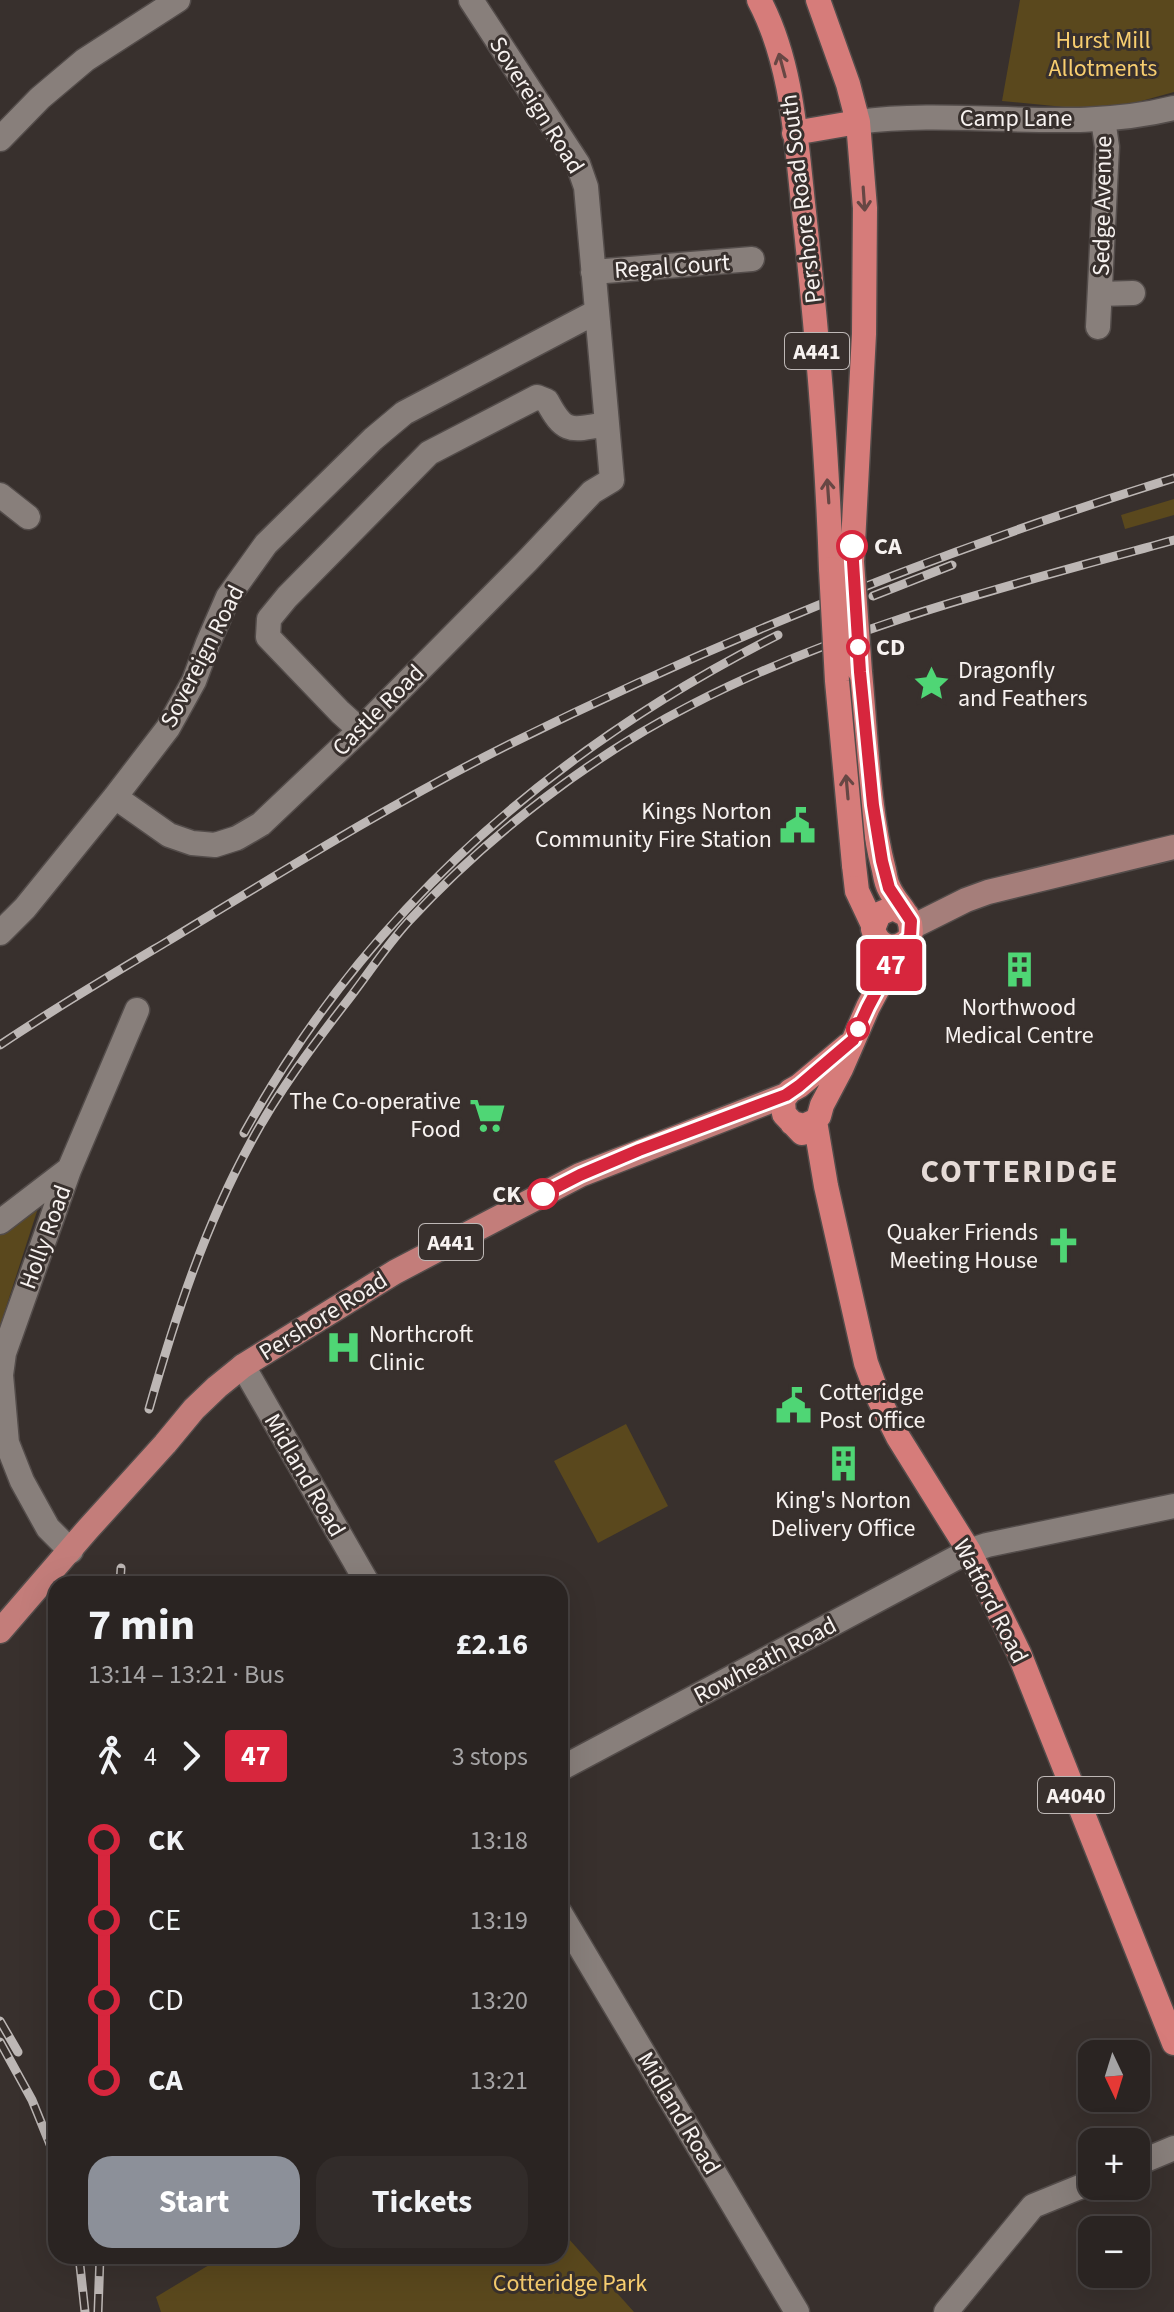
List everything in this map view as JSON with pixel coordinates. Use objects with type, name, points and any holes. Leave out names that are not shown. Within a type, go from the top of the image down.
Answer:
[{"type":"highway","name":"Pershore Road South","points":[[759,0],[776,41],[788,86],[815,313],[828,491],[860,672],[873,805],[894,930]]},
{"type":"highway","name":"A441","points":[[818,0],[858,122],[865,208],[864,334],[852,536],[840,544],[841,566]]},
{"type":"highway","points":[[794,133],[858,122]]},
{"type":"highway","points":[[841,566],[842,613],[834,622],[857,891],[894,930]]},
{"type":"highway","name":"Pershore Road","points":[[804,1117],[841,1069],[868,1007],[894,930]]},
{"type":"highway","name":"Pershore Road","points":[[793,1090],[853,1040]]},
{"type":"highway","points":[[812,1089],[817,1093],[804,1117],[782,1107],[793,1090],[812,1089]]},
{"type":"highway","name":"Watford Road","points":[[804,1117],[821,1158],[866,1363],[880,1401],[898,1437],[969,1551],[1019,1653],[1174,2043]]},
{"type":"main road","points":[[894,930],[988,892],[1174,847]]},
{"type":"main road","name":"Pershore Road","points":[[49,1576],[194,1409],[243,1366],[395,1272],[580,1175],[793,1090]]},
{"type":"main road","name":"Pershore Road","points":[[730,1115],[804,1117]]},
{"type":"main road","name":"Pershore Road","points":[[0,1631],[48,1577]]},
{"type":"street","points":[[0,139],[40,98],[85,60],[178,0]]},
{"type":"street","name":"Sovereign Road","points":[[471,0],[578,164],[586,187],[612,480]]},
{"type":"street","name":"Camp Lane","points":[[858,122],[898,117],[1103,119],[1174,108]]},
{"type":"street","name":"Sedge Avenue","points":[[1098,327],[1107,147],[1103,119]]},
{"type":"street","name":"Regal Court","points":[[593,272],[752,259]]},
{"type":"street","name":"Sedge Avenue","points":[[1100,294],[1133,293]]},
{"type":"street","name":"Sovereign Road","points":[[0,933],[25,908],[168,728],[194,681],[228,597],[266,544],[373,439],[404,413],[596,312]]},
{"type":"street","points":[[360,730],[268,637],[269,619],[429,453],[537,397],[547,401],[558,422],[567,427],[607,424]]},
{"type":"street","name":"Castle Road","points":[[115,797],[169,835],[192,843],[215,845],[237,838],[261,824],[360,730],[592,492],[612,480]]},
{"type":"street","points":[[0,495],[28,517]]},
{"type":"street","name":"Holly Road","points":[[71,1551],[48,1528],[22,1481],[7,1443],[1,1375],[4,1353],[69,1170],[137,1010]]},
{"type":"street","points":[[0,1222],[69,1170]]},
{"type":"street","name":"Midland Road","points":[[243,1366],[363,1576]]},
{"type":"street","name":"Rowheath Road","points":[[568,1765],[969,1551],[1174,1506]]},
{"type":"street","name":"Midland Road","points":[[568,1926],[797,2312]]},
{"type":"street","points":[[1150,2158],[1174,2148]]},
{"type":"street","points":[[946,2312],[1033,2206],[1078,2188]]},
{"type":"green space","name":"Hurst Mill Allotments","points":[[1020,0],[1174,0],[1174,92],[1105,111],[1002,101]]},
{"type":"green space","points":[[1174,499],[1174,515],[1125,529],[1121,515]]},
{"type":"green space","points":[[40,1202],[0,1326],[0,1231]]},
{"type":"green space","points":[[626,1424],[668,1506],[598,1543],[554,1461]]},
{"type":"green space","name":"Cotteridge Park","points":[[568,2238],[634,2312],[161,2312],[156,2297],[211,2264],[568,2264]]},
{"type":"railway","points":[[0,1045],[379,814],[590,705],[754,632],[920,565],[1174,478]]},
{"type":"railway","points":[[149,1409],[169,1340],[205,1239],[234,1174],[273,1105],[401,930],[439,889],[506,829],[617,748],[693,704],[750,676],[929,610],[1174,540]]},
{"type":"railway","points":[[873,596],[952,565]]},
{"type":"railway","points":[[244,1133],[293,1053],[348,978],[407,908],[472,844],[542,784],[617,730],[695,680],[778,635]]},
{"type":"railway","points":[[120,1576],[121,1568]]},
{"type":"railway","points":[[0,2021],[18,2052]]},
{"type":"railway","points":[[0,2042],[32,2100],[48,2139]]},
{"type":"railway","points":[[80,2264],[85,2312]]},
{"type":"railway","points":[[98,2312],[100,2264]]},
{"type":"bus line","name":"47","points":[[543,1194],[639,1150],[786,1095],[799,1086],[853,1040],[901,945],[910,937],[911,921],[889,888],[873,805],[852,546]]},
{"type":"place","name":"CA","points":[[852,546]]},
{"type":"place","name":"CD","points":[[858,647]]},
{"type":"place","name":"Dragonfly and Feathers","points":[[932,684]]},
{"type":"place","name":"Kings Norton Community Fire Station","points":[[798,825]]},
{"type":"place","name":"Northwood Medical Centre","points":[[1019,970]]},
{"type":"place","name":"The Co-operative Food","points":[[487,1115]]},
{"type":"place","name":"CK","points":[[543,1194]]},
{"type":"place","name":"Quaker Friends Meeting House","points":[[1064,1246]]},
{"type":"place","name":"Northcroft Clinic","points":[[343,1348]]},
{"type":"place","name":"Cotteridge Post Office","points":[[793,1406]]},
{"type":"place","name":"King's Norton Delivery Office","points":[[843,1463]]},
{"type":"district","name":"COTTERIDGE","points":[[1020,1171]]}]
